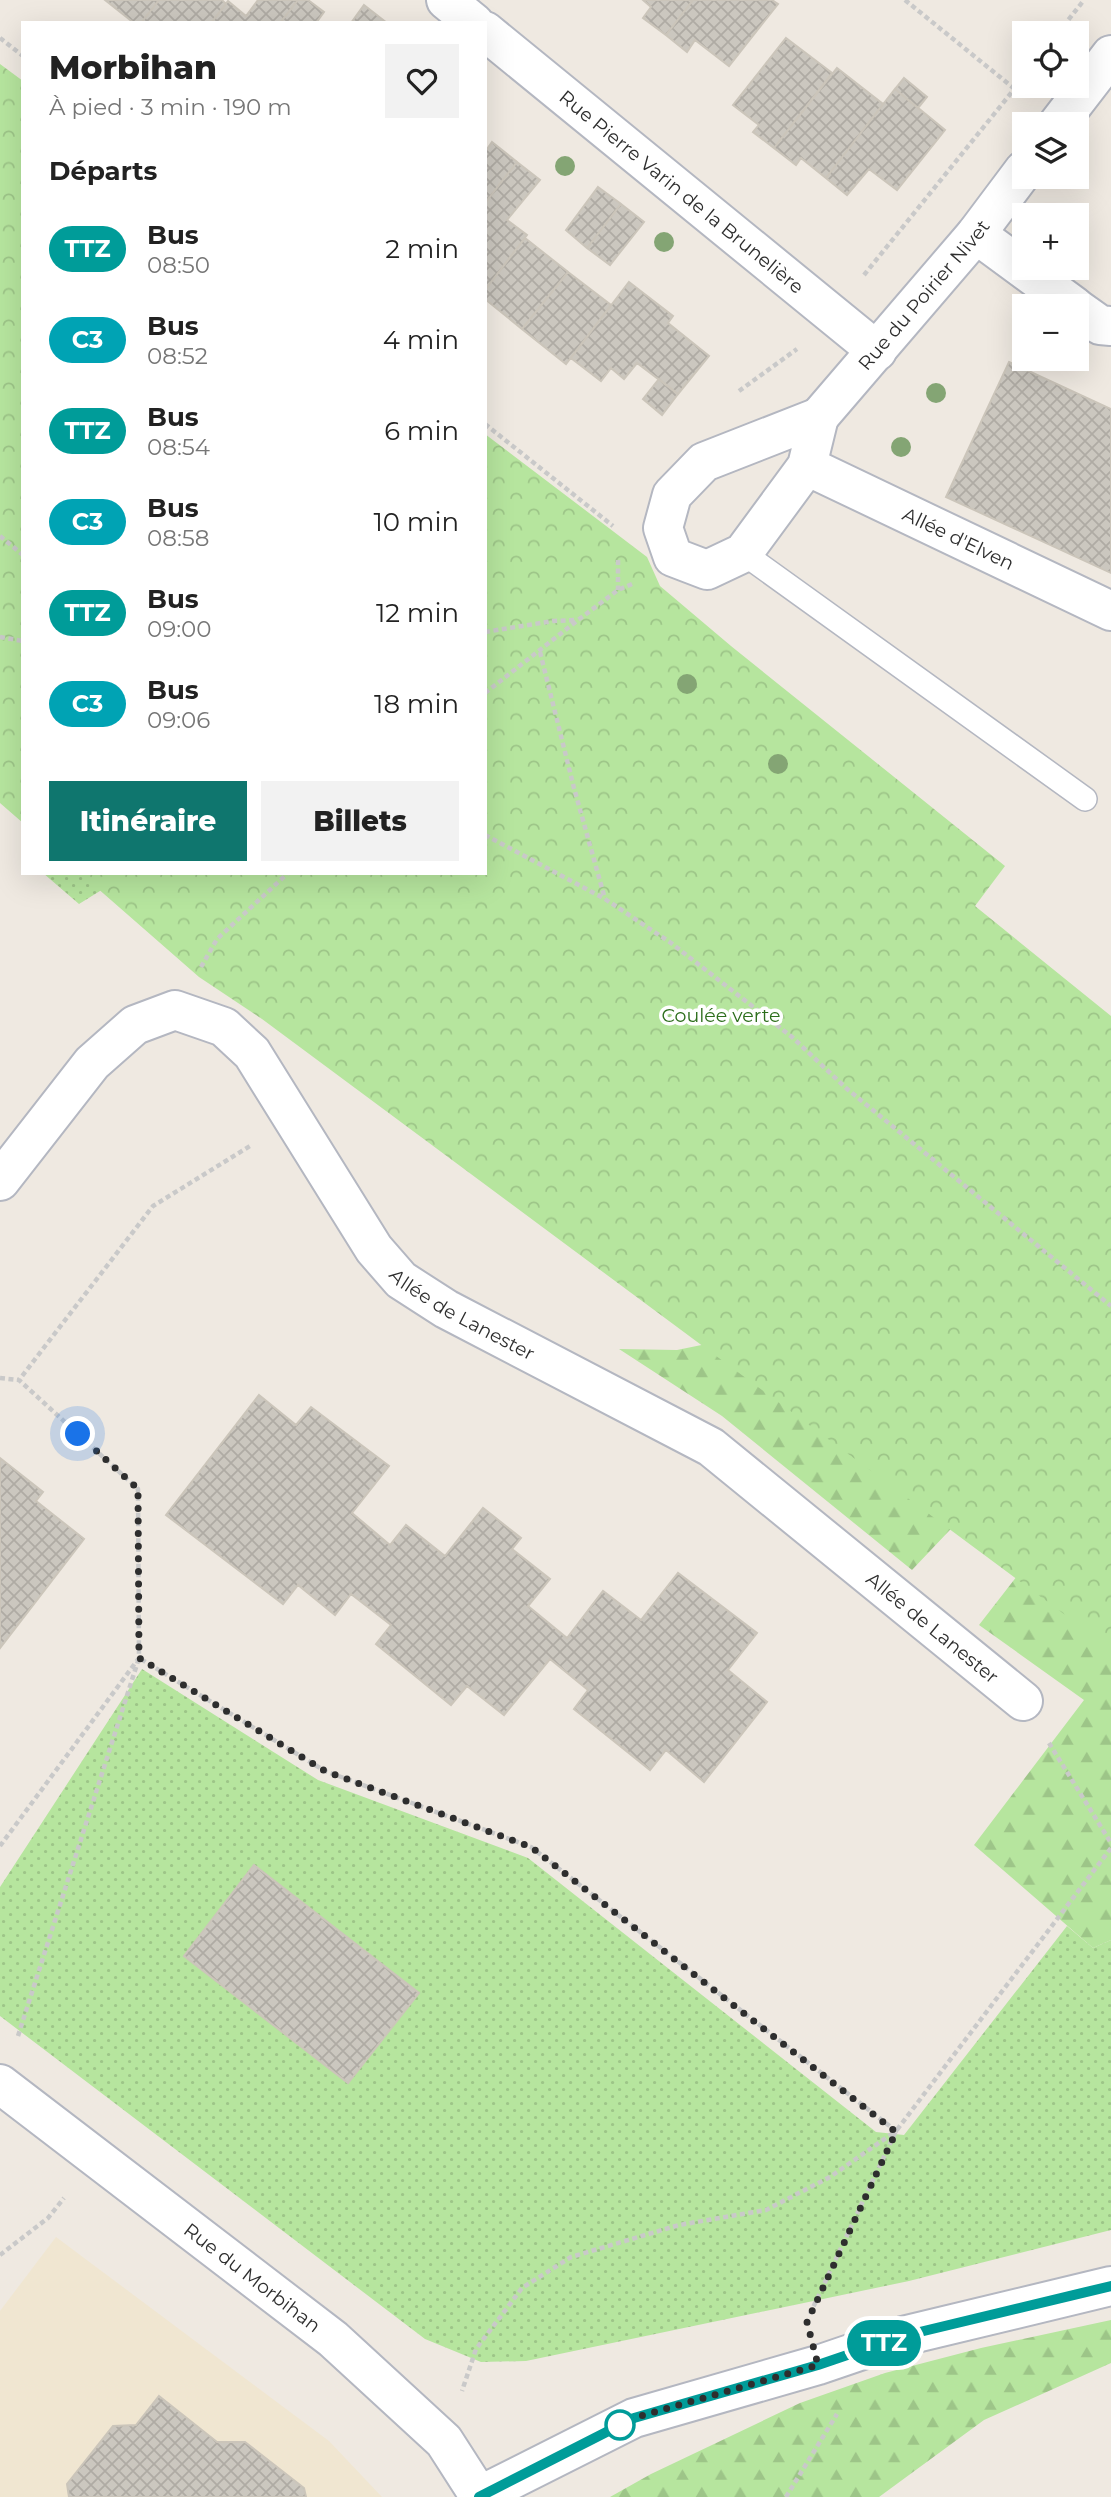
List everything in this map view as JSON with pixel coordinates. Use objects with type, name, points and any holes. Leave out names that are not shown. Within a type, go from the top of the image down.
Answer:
[{"type":"street","points":[[446,0],[472,21]]},
{"type":"street","name":"Rue Pierre Varin de la Brunelière","points":[[487,33],[877,351]]},
{"type":"street","points":[[1067,112],[1111,55]]},
{"type":"street","name":"Rue du Poirier Nivet","points":[[819,417],[976,234],[1012,186]]},
{"type":"street","points":[[976,234],[1095,321]]},
{"type":"street","points":[[819,417],[807,466],[743,553],[707,570],[673,557],[663,528],[672,495],[704,462],[819,417]]},
{"type":"street","name":"Allée d'Elven","points":[[807,466],[1111,611]]},
{"type":"street","points":[[0,1181],[92,1063],[135,1025],[174,1010]]},
{"type":"street","name":"Allée de Lanester","points":[[174,1010],[224,1027],[252,1053],[374,1249],[401,1280],[446,1309],[711,1447],[1023,1701]]},
{"type":"street","name":"Rue du Morbihan","points":[[1,2085],[333,2339],[444,2441],[479,2496]]},
{"type":"street","points":[[479,2496],[634,2418],[831,2361],[903,2336],[1111,2286]]},
{"type":"lane","points":[[743,553],[1085,799]]},
{"type":"path","points":[[905,0],[1044,112]]},
{"type":"path","points":[[1067,21],[1084,0]]},
{"type":"path","points":[[0,38],[21,54]]},
{"type":"path","points":[[487,426],[617,529]]},
{"type":"path","points":[[0,536],[21,553]]},
{"type":"path","points":[[487,692],[618,590],[654,574],[673,557]]},
{"type":"path","points":[[487,632],[553,621],[578,620]]},
{"type":"path","points":[[0,637],[21,641]]},
{"type":"path","points":[[540,652],[574,788],[606,899]]},
{"type":"path","points":[[487,836],[606,899],[671,943],[792,1037],[846,1088],[1111,1306]]},
{"type":"path","points":[[174,1010],[217,939],[286,875]]},
{"type":"path","points":[[19,1380],[153,1206],[295,1119]]},
{"type":"path","points":[[0,1378],[19,1380],[138,1489],[139,1658],[1,2085]]},
{"type":"path","points":[[0,1846],[139,1658]]},
{"type":"path","points":[[139,1658],[325,1771],[531,1847],[896,2132]]},
{"type":"path","points":[[786,2497],[847,2397],[831,2361],[807,2322],[896,2132],[1111,1845],[1023,1701]]},
{"type":"path","points":[[444,2441],[476,2349],[522,2288],[571,2257],[679,2225],[766,2210],[830,2178],[896,2132]]},
{"type":"path","points":[[0,2255],[48,2218],[95,2155]]},
{"type":"shaded area","points":[[56,2237],[329,2441],[382,2497],[0,2497],[0,2311]]},
{"type":"green space","points":[[0,64],[21,80],[21,821],[0,803]]},
{"type":"green space","name":"Coulée verte","points":[[487,436],[647,557],[660,586],[1005,866],[975,906],[1111,1016],[1111,1649],[262,1019],[199,977],[82,875],[487,875]]},
{"type":"green space","points":[[45,875],[126,875],[79,904]]},
{"type":"green space","points":[[804,1324],[1001,1476],[912,1570],[722,1416],[619,1349],[677,1350]]},
{"type":"green space","points":[[1045,1540],[1111,1573],[1111,1940],[1093,1948],[974,1845],[1084,1700],[979,1625]]},
{"type":"green space","points":[[142,1669],[318,1780],[528,1858],[876,2132],[904,2135],[1067,1926],[1093,1948],[1111,1940],[1111,2230],[909,2281],[526,2361],[481,2362],[425,2339],[0,2016],[0,1887]]},
{"type":"green space","points":[[1111,2320],[1111,2363],[984,2420],[879,2497],[610,2497],[651,2474],[800,2403],[885,2373],[981,2348]]},
{"type":"building","points":[[105,0],[159,0],[143,21],[131,21]]},
{"type":"building","points":[[159,0],[222,0],[226,4],[213,21],[143,21]]},
{"type":"building","points":[[258,0],[298,0],[282,21],[213,21],[228,1],[246,16]]},
{"type":"building","points":[[298,0],[308,0],[324,12],[317,21],[282,21]]},
{"type":"building","points":[[643,0],[693,0],[666,35],[643,18],[651,7]]},
{"type":"building","points":[[693,0],[772,0],[778,4],[729,66],[695,40],[687,52],[666,35]]},
{"type":"building","points":[[364,5],[384,21],[352,21]]},
{"type":"building","points":[[786,38],[832,73],[774,148],[753,132],[759,125],[733,105]]},
{"type":"building","points":[[837,68],[883,104],[826,178],[801,158],[796,165],[774,148]]},
{"type":"building","points":[[904,78],[927,97],[918,108],[895,89]]},
{"type":"building","points":[[895,89],[945,130],[897,190],[869,169],[847,195],[826,178]]},
{"type":"building","points":[[492,142],[517,162],[487,200],[487,149]]},
{"type":"building","points":[[517,162],[540,180],[507,220],[527,235],[487,287],[487,200]]},
{"type":"building","points":[[598,187],[621,204],[587,248],[566,230]]},
{"type":"building","points":[[621,204],[644,222],[610,265],[587,248]]},
{"type":"building","points":[[525,238],[568,272],[522,329],[487,301],[487,287]]},
{"type":"building","points":[[568,272],[611,305],[566,364],[522,329]]},
{"type":"building","points":[[629,282],[673,316],[668,323],[709,356],[678,394],[637,363],[624,379],[611,368],[601,381],[571,358]]},
{"type":"building","points":[[1009,362],[1012,363],[1012,371],[1029,371],[1111,409],[1111,573],[946,497]]},
{"type":"building","points":[[659,379],[678,394],[662,415],[643,399]]},
{"type":"building","points":[[259,1395],[296,1425],[311,1407],[389,1466],[352,1513],[390,1545],[406,1525],[445,1556],[483,1508],[521,1538],[512,1549],[550,1579],[528,1606],[567,1638],[603,1591],[641,1620],[678,1573],[757,1633],[728,1670],[767,1702],[704,1782],[666,1750],[650,1770],[574,1709],[588,1690],[550,1659],[504,1715],[467,1686],[451,1705],[376,1644],[391,1625],[351,1594],[335,1615],[298,1585],[283,1604],[166,1515]]},
{"type":"building","points":[[0,1458],[43,1492],[36,1501],[84,1539],[0,1648]]},
{"type":"building","points":[[254,1865],[419,1993],[348,2083],[184,1956]]},
{"type":"building","points":[[159,2396],[217,2442],[245,2442],[304,2488],[306,2497],[69,2497],[67,2484],[113,2426],[136,2425]]},
{"type":"bus line","name":"TTZ","points":[[479,2497],[634,2418],[818,2365],[903,2336],[1111,2286]]},
{"type":"route","points":[[78,1434],[138,1489],[139,1658],[325,1771],[531,1847],[896,2132],[807,2322],[818,2365],[634,2418],[611,2429],[620,2425]]}]
